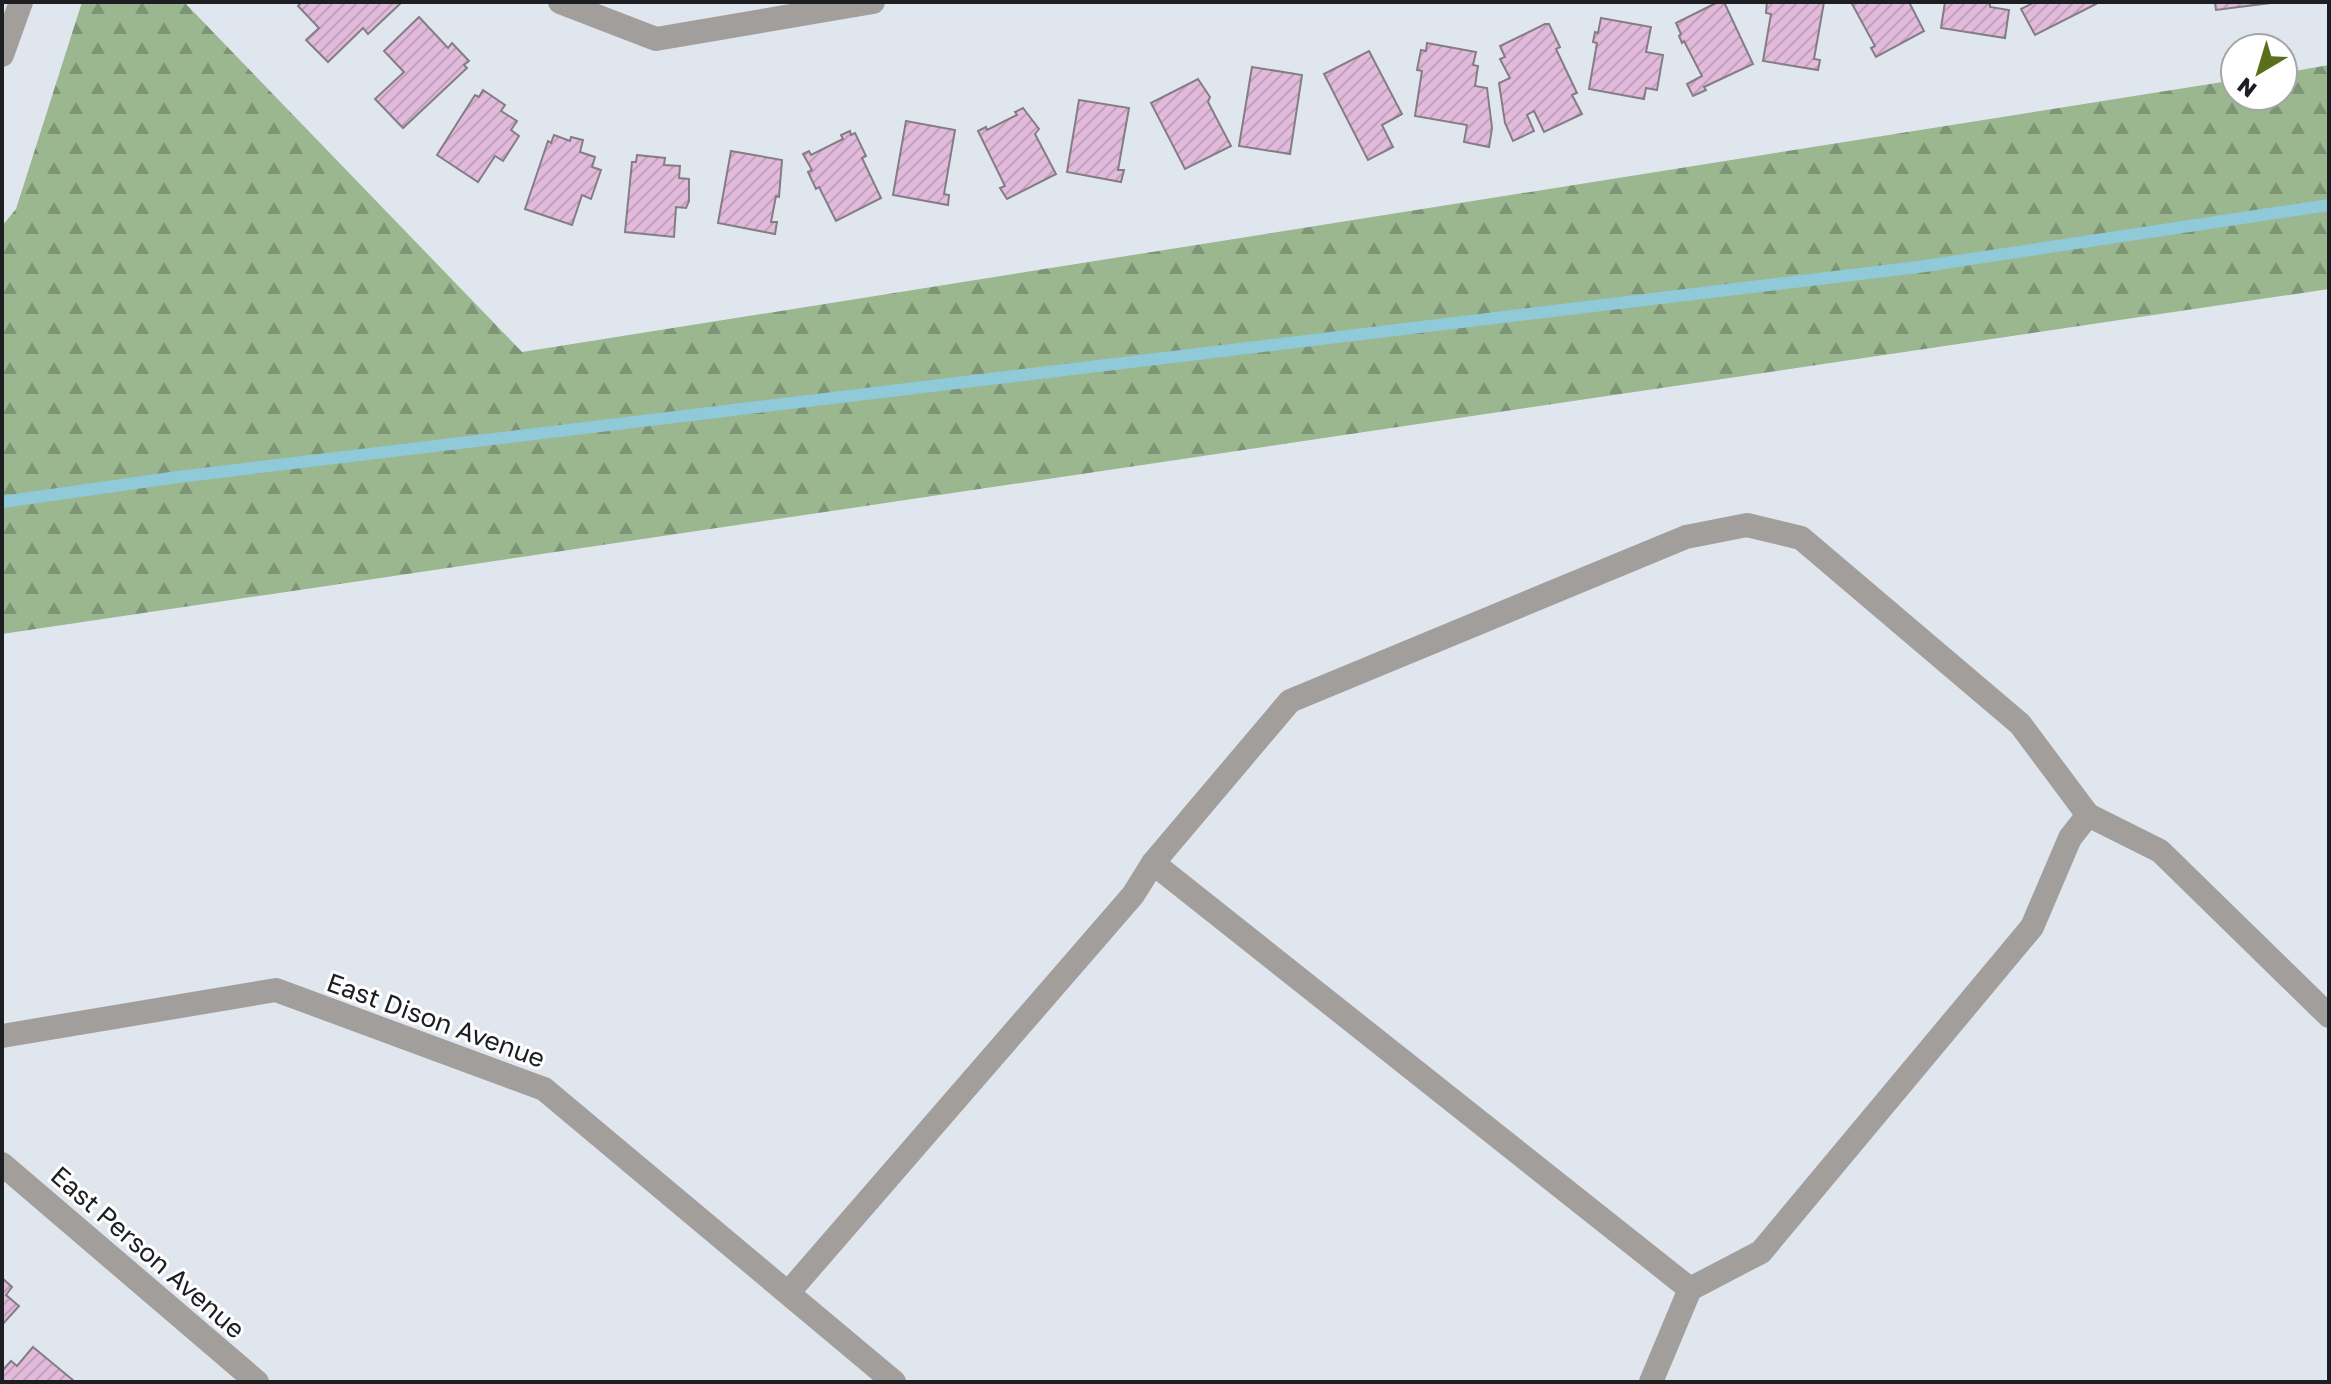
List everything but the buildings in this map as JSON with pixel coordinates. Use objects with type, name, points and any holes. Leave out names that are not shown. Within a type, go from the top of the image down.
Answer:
[{"type":"street","points":[[2,55],[21,2]]},
{"type":"street","points":[[560,2],[656,39],[873,2]]},
{"type":"street","points":[[788,1293],[1133,895],[1153,863],[1290,701],[1686,537],[1747,525],[1801,538],[2020,724],[2088,815],[2160,851],[2329,1016]]},
{"type":"street","points":[[1651,1382],[1690,1289],[1761,1252],[2032,927],[2070,838],[2088,815]]},
{"type":"street","points":[[1153,863],[1690,1289]]},
{"type":"street","name":"East Dison Avenue","points":[[2,1036],[276,990],[544,1089],[894,1382]]},
{"type":"street","name":"East Person Avenue","points":[[2,1164],[257,1382]]},
{"type":"green space","points":[[82,2],[184,2],[522,352],[2219,83],[2219,112],[2299,112],[2299,70],[2329,65],[2329,289],[2,634],[2,226],[16,209]]},
{"type":"waterway","points":[[2,502],[178,477],[1918,267],[2329,205]]}]
